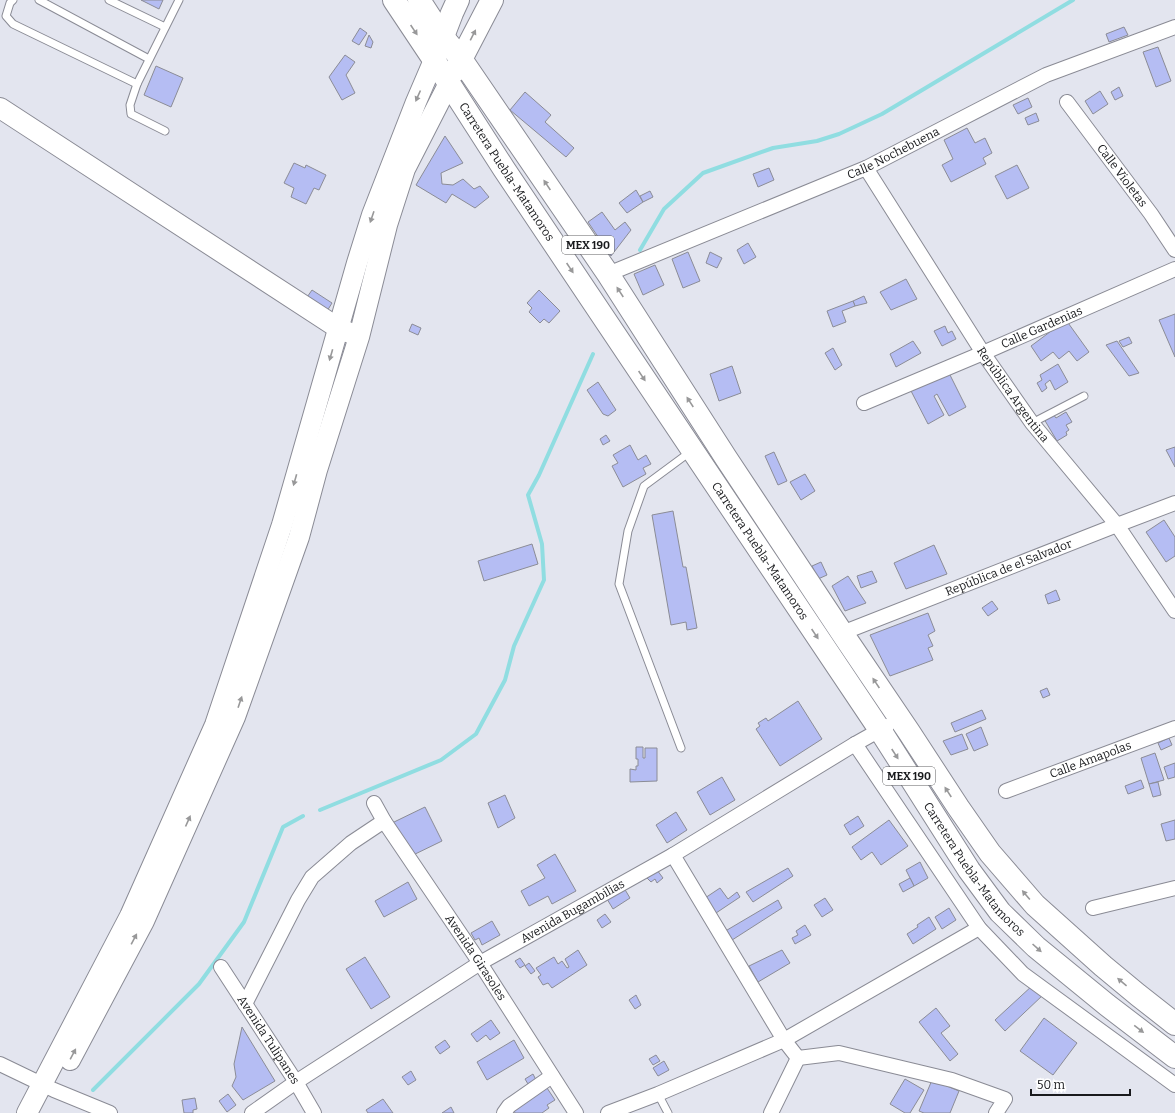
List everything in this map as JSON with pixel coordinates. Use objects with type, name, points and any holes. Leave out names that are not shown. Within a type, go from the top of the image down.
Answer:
[{"type":"main road","name":"Carretera Puebla-Matamoros","points":[[394,0],[504,169],[880,730],[969,870],[1000,912],[1036,947],[1060,967],[1175,1057]]},
{"type":"main road","name":"Carretera Puebla-Matamoros","points":[[419,0],[443,37],[461,59],[608,274],[722,452],[990,853],[1035,905],[1109,971],[1175,1024]]},
{"type":"main road","points":[[434,60],[458,0]]},
{"type":"main road","points":[[449,83],[492,0]]},
{"type":"street","name":"Calle Nochebuena","points":[[608,274],[866,168],[1046,75],[1175,27]]},
{"type":"street","points":[[27,1113],[48,1086],[144,921],[235,716],[299,537],[317,470],[359,337],[387,225],[405,169],[413,134],[416,102],[434,60]]},
{"type":"street","points":[[41,1113],[48,1086],[130,916],[215,725],[282,525],[372,215],[413,134],[449,83]]},
{"type":"street","name":"Calle Violetas","points":[[1067,102],[1151,214],[1175,250]]},
{"type":"street","points":[[0,108],[338,328],[359,337]]},
{"type":"street","name":"República Argentina","points":[[866,168],[983,354],[1032,423],[1117,525],[1175,611]]},
{"type":"street","name":"Calle Gardenias","points":[[864,403],[983,354],[1175,269]]},
{"type":"street","name":"República de el Salvador","points":[[842,633],[1175,503]]},
{"type":"street","name":"Avenida Bugambilias","points":[[252,1113],[296,1082],[480,963],[673,855],[900,718]]},
{"type":"street","name":"Calle Amapolas","points":[[1006,791],[1175,728]]},
{"type":"street","points":[[855,744],[979,928],[1023,974],[1175,1085]]},
{"type":"street","name":"Avenida Girasoles","points":[[374,803],[384,822],[480,963],[576,1113]]},
{"type":"street","points":[[245,1004],[298,900],[312,877],[351,843],[384,822]]},
{"type":"street","points":[[673,855],[784,1040],[798,1058]]},
{"type":"street","points":[[1093,908],[1175,888]]},
{"type":"street","points":[[608,1113],[658,1094],[784,1040],[979,928]]},
{"type":"street","name":"Avenida Tulipanes","points":[[221,967],[296,1082],[314,1113]]},
{"type":"street","points":[[798,1058],[839,1053],[952,1080],[1005,1099],[996,1113]]},
{"type":"street","points":[[771,1113],[798,1058]]},
{"type":"street","points":[[0,1064],[110,1113]]},
{"type":"street","points":[[504,1113],[509,1106],[552,1076]]},
{"type":"lane","points":[[12,0],[6,16],[13,24],[137,84]]},
{"type":"lane","points":[[40,0],[149,59]]},
{"type":"lane","points":[[109,0],[165,27]]},
{"type":"lane","points":[[165,131],[131,114],[130,105],[137,84],[178,0]]},
{"type":"lane","points":[[1032,423],[1084,396]]},
{"type":"lane","points":[[681,748],[619,584],[628,531],[644,486],[692,450]]},
{"type":"lane","points":[[658,1094],[668,1113]]},
{"type":"building","points":[[141,0],[163,0],[159,9]]},
{"type":"building","points":[[1124,27],[1128,35],[1109,42],[1106,34]]},
{"type":"building","points":[[360,28],[367,33],[359,45],[352,41]]},
{"type":"building","points":[[369,35],[373,42],[371,48],[365,46]]},
{"type":"building","points":[[1158,47],[1171,81],[1156,87],[1143,52]]},
{"type":"building","points":[[345,55],[355,62],[346,75],[355,93],[342,100],[329,77]]},
{"type":"building","points":[[156,66],[183,78],[171,107],[144,95]]},
{"type":"building","points":[[1119,87],[1123,96],[1115,100],[1111,92]]},
{"type":"building","points":[[1100,91],[1108,104],[1093,114],[1085,101]]},
{"type":"building","points":[[525,92],[551,115],[545,122],[574,148],[566,157],[510,110]]},
{"type":"building","points":[[1028,98],[1032,107],[1018,114],[1013,105]]},
{"type":"building","points":[[1036,113],[1039,121],[1028,125],[1025,118]]},
{"type":"building","points":[[967,128],[975,143],[985,138],[992,153],[983,158],[986,164],[951,182],[942,165],[953,159],[944,140]]},
{"type":"building","points":[[445,136],[463,163],[441,173],[442,184],[453,185],[463,179],[474,189],[480,186],[489,197],[475,208],[452,194],[446,203],[416,185]]},
{"type":"building","points":[[294,163],[305,168],[306,165],[326,175],[319,190],[314,188],[306,204],[291,197],[294,188],[284,183]]},
{"type":"building","points":[[1017,165],[1029,188],[1007,199],[995,176]]},
{"type":"building","points":[[769,168],[774,180],[758,187],[753,174]]},
{"type":"building","points":[[636,190],[643,202],[627,213],[619,203]]},
{"type":"building","points":[[650,191],[653,197],[643,202],[640,196]]},
{"type":"building","points":[[602,212],[615,230],[625,222],[631,230],[611,256],[588,222]]},
{"type":"building","points":[[748,243],[756,257],[744,264],[737,250]]},
{"type":"building","points":[[688,252],[700,281],[683,288],[672,259]]},
{"type":"building","points":[[710,252],[722,258],[717,268],[706,263]]},
{"type":"building","points":[[655,265],[664,285],[643,295],[634,274]]},
{"type":"building","points":[[906,279],[917,299],[891,310],[880,292]]},
{"type":"building","points":[[312,290],[332,303],[324,316],[303,303]]},
{"type":"building","points":[[539,290],[560,311],[549,323],[544,319],[540,323],[529,312],[532,308],[527,303]]},
{"type":"building","points":[[864,296],[867,303],[855,306],[853,301]]},
{"type":"building","points":[[853,301],[855,306],[842,311],[846,322],[833,327],[827,311]]},
{"type":"building","points":[[1175,314],[1175,357],[1159,320]]},
{"type":"building","points":[[1066,320],[1089,352],[1077,361],[1069,351],[1059,359],[1053,352],[1041,361],[1031,346]]},
{"type":"building","points":[[412,324],[421,328],[418,335],[409,331]]},
{"type":"building","points":[[945,326],[948,333],[952,331],[956,339],[942,346],[934,331]]},
{"type":"building","points":[[1129,337],[1132,343],[1123,347],[1119,341]]},
{"type":"building","points":[[913,341],[921,353],[896,367],[890,354]]},
{"type":"building","points":[[1117,341],[1139,373],[1129,376],[1106,345]]},
{"type":"building","points":[[833,348],[842,365],[835,370],[825,353]]},
{"type":"building","points":[[1058,364],[1068,382],[1055,390],[1050,380],[1045,384],[1047,388],[1042,392],[1037,383],[1042,380],[1040,375]]},
{"type":"building","points":[[732,366],[741,393],[719,401],[710,374]]},
{"type":"building","points":[[949,373],[966,407],[949,416],[937,394],[934,396],[944,415],[928,424],[910,389]]},
{"type":"building","points":[[598,382],[616,410],[608,416],[603,414],[587,390]]},
{"type":"building","points":[[1066,412],[1072,422],[1066,425],[1069,430],[1066,432],[1067,435],[1057,441],[1044,419],[1053,414],[1056,418]]},
{"type":"building","points":[[606,435],[610,441],[603,445],[600,439]]},
{"type":"building","points":[[630,445],[638,460],[646,455],[651,464],[643,468],[646,474],[623,487],[612,466],[618,463],[613,455]]},
{"type":"building","points":[[1175,447],[1175,467],[1166,450]]},
{"type":"building","points":[[774,452],[787,481],[778,485],[765,456]]},
{"type":"building","points":[[805,474],[815,491],[801,500],[790,482]]},
{"type":"building","points":[[673,511],[683,567],[686,567],[697,628],[687,630],[686,622],[671,625],[652,515]]},
{"type":"building","points":[[1164,520],[1175,537],[1175,556],[1166,562],[1146,532]]},
{"type":"building","points":[[532,544],[538,564],[484,581],[478,561]]},
{"type":"building","points":[[934,545],[947,574],[906,589],[894,563]]},
{"type":"building","points":[[821,562],[827,575],[818,579],[812,566]]},
{"type":"building","points":[[872,571],[877,582],[861,588],[857,576]]},
{"type":"building","points":[[848,576],[866,603],[845,611],[832,586]]},
{"type":"building","points":[[1056,590],[1060,600],[1048,604],[1045,595]]},
{"type":"building","points":[[992,601],[998,609],[988,616],[982,608]]},
{"type":"building","points":[[928,613],[935,631],[928,635],[933,646],[928,648],[933,660],[890,676],[870,635]]},
{"type":"building","points":[[1047,688],[1050,695],[1043,698],[1040,691]]},
{"type":"building","points":[[798,701],[822,739],[780,766],[756,729],[760,726],[758,723],[766,718],[768,721]]},
{"type":"building","points":[[982,710],[986,719],[955,732],[951,723]]},
{"type":"building","points":[[981,727],[988,745],[974,751],[966,734]]},
{"type":"building","points":[[962,734],[968,749],[951,755],[943,741]]},
{"type":"building","points":[[1169,738],[1172,745],[1161,750],[1158,743]]},
{"type":"building","points":[[636,747],[643,747],[643,758],[645,758],[645,748],[657,748],[657,781],[630,782],[630,769],[636,770],[636,766],[638,766],[638,759],[636,759]]},
{"type":"building","points":[[1155,753],[1164,780],[1149,784],[1141,758]]},
{"type":"building","points":[[1175,763],[1175,777],[1168,779],[1164,767]]},
{"type":"building","points":[[722,777],[735,800],[710,815],[697,792]]},
{"type":"building","points":[[1141,780],[1144,788],[1128,794],[1125,786]]},
{"type":"building","points":[[1158,782],[1161,795],[1153,797],[1149,784]]},
{"type":"building","points":[[505,795],[515,818],[498,828],[488,803]]},
{"type":"building","points":[[425,807],[442,841],[409,857],[392,823]]},
{"type":"building","points":[[676,812],[687,830],[667,843],[656,825]]},
{"type":"building","points":[[858,816],[864,826],[850,835],[844,825]]},
{"type":"building","points":[[889,820],[908,846],[881,865],[872,852],[861,860],[852,847]]},
{"type":"building","points":[[1175,820],[1175,839],[1166,841],[1161,824]]},
{"type":"building","points":[[555,854],[576,891],[552,904],[548,896],[529,906],[521,891],[545,878],[537,865]]},
{"type":"building","points":[[920,862],[928,878],[914,886],[906,870]]},
{"type":"building","points":[[788,868],[793,876],[753,902],[746,892]]},
{"type":"building","points":[[657,870],[663,878],[657,883],[655,879],[651,882],[647,878]]},
{"type":"building","points":[[910,878],[914,886],[903,892],[899,884]]},
{"type":"building","points":[[408,882],[417,899],[384,917],[375,901]]},
{"type":"building","points":[[624,888],[630,898],[613,909],[607,899]]},
{"type":"building","points":[[720,888],[728,899],[737,892],[740,897],[716,913],[705,898]]},
{"type":"building","points":[[825,898],[833,910],[822,917],[814,905]]},
{"type":"building","points":[[778,900],[782,908],[729,942],[722,933]]},
{"type":"building","points":[[949,908],[956,920],[942,929],[935,917]]},
{"type":"building","points":[[605,914],[611,922],[602,928],[597,920]]},
{"type":"building","points":[[929,917],[936,929],[913,944],[907,934]]},
{"type":"building","points":[[492,921],[500,935],[482,945],[479,938],[475,940],[471,933]]},
{"type":"building","points":[[805,925],[811,935],[795,944],[792,938],[798,935],[796,931]]},
{"type":"building","points":[[578,950],[587,965],[552,988],[548,983],[543,985],[538,977],[541,975],[536,968],[554,957],[558,964],[562,961],[567,968],[569,967],[565,959]]},
{"type":"building","points":[[782,950],[790,963],[758,982],[749,966]]},
{"type":"building","points":[[365,957],[390,997],[371,1009],[346,969]]},
{"type":"building","points":[[520,958],[525,965],[520,968],[515,961]]},
{"type":"building","points":[[529,963],[535,971],[531,974],[525,966]]},
{"type":"building","points":[[1033,985],[1043,995],[1005,1031],[995,1020]]},
{"type":"building","points":[[636,995],[641,1005],[635,1009],[629,1000]]},
{"type":"building","points":[[936,1008],[950,1026],[941,1033],[958,1054],[950,1061],[919,1022]]},
{"type":"building","points":[[1044,1018],[1077,1043],[1053,1075],[1020,1051]]},
{"type":"building","points":[[491,1020],[500,1033],[490,1040],[486,1035],[477,1042],[471,1034]]},
{"type":"building","points":[[242,1027],[275,1081],[243,1100],[232,1086],[236,1077],[234,1064]]},
{"type":"building","points":[[445,1040],[450,1047],[440,1054],[435,1047]]},
{"type":"building","points":[[514,1040],[524,1058],[487,1080],[477,1062]]},
{"type":"building","points":[[656,1055],[660,1061],[653,1065],[649,1059]]},
{"type":"building","points":[[664,1061],[669,1070],[658,1076],[653,1068]]},
{"type":"building","points":[[411,1071],[416,1080],[408,1085],[402,1077]]},
{"type":"building","points":[[533,1074],[536,1080],[528,1084],[525,1079]]},
{"type":"building","points":[[905,1079],[924,1090],[910,1113],[905,1113],[890,1104]]},
{"type":"building","points":[[932,1080],[959,1091],[950,1113],[924,1113],[919,1111]]},
{"type":"building","points":[[547,1088],[555,1100],[547,1105],[549,1108],[542,1113],[515,1113],[514,1111]]},
{"type":"building","points":[[228,1094],[236,1105],[227,1112],[219,1101]]},
{"type":"building","points":[[195,1098],[197,1109],[193,1110],[193,1113],[184,1113],[182,1100]]},
{"type":"building","points":[[383,1099],[393,1113],[368,1113],[366,1110]]},
{"type":"building","points":[[451,1107],[454,1113],[442,1113]]},
{"type":"waterway","points":[[640,250],[664,209],[703,173],[773,148],[817,141],[839,134],[882,114],[1073,0]]},
{"type":"waterway","points":[[320,810],[441,760],[476,734],[505,680],[514,646],[544,580],[542,544],[528,495],[539,475],[593,354]]},
{"type":"waterway","points":[[93,1090],[199,984],[244,922],[283,827],[303,816]]}]
